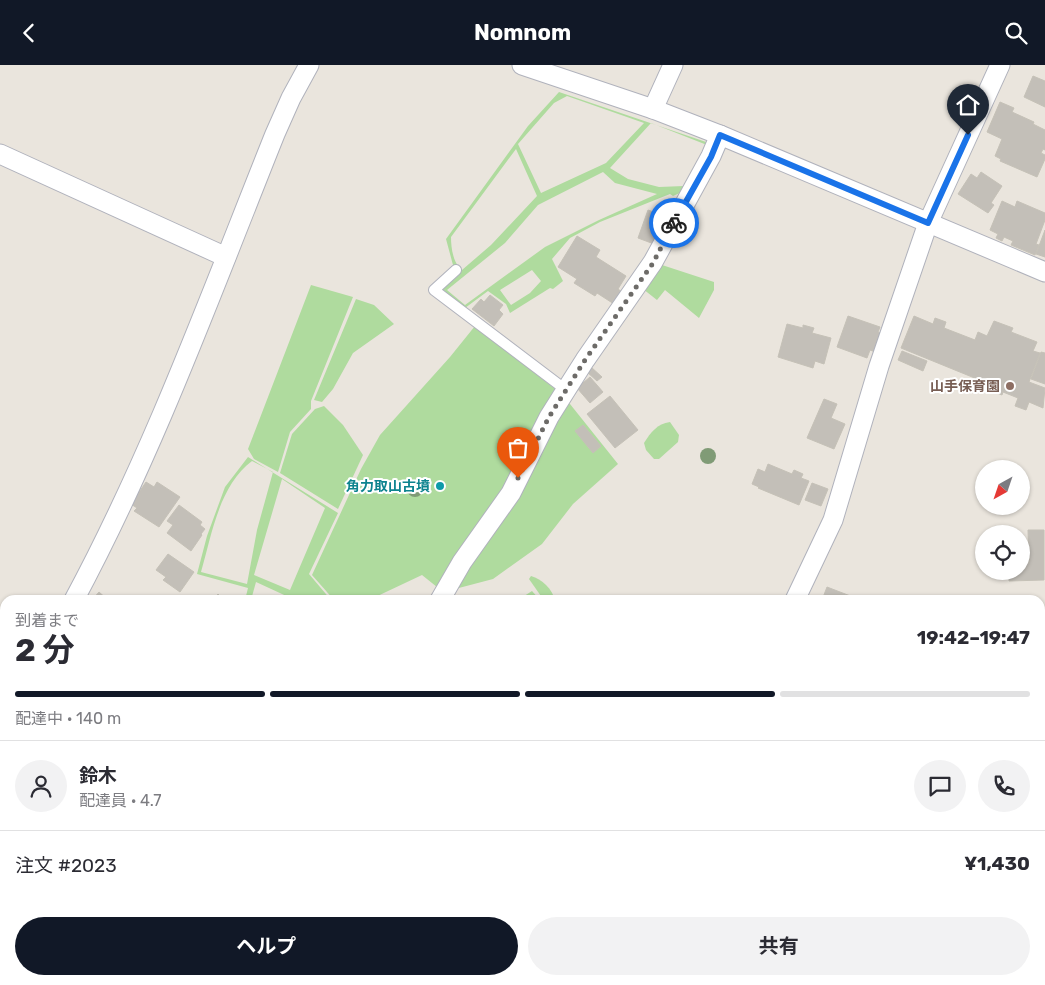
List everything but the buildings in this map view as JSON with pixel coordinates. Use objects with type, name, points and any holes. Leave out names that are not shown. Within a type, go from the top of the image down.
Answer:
[{"type":"street","points":[[77,595],[100,552],[150,443],[275,134],[291,98],[309,65]]},
{"type":"street","points":[[522,65],[653,109],[720,135],[1045,272]]},
{"type":"street","points":[[653,109],[672,65]]},
{"type":"street","points":[[797,595],[833,520],[879,366],[928,223],[1000,65]]},
{"type":"street","points":[[443,595],[462,562],[511,493],[549,417],[566,390],[653,263],[711,157],[720,135]]},
{"type":"street","points":[[0,154],[226,257]]},
{"type":"lane","points":[[456,271],[434,290],[566,390]]},
{"type":"green space","points":[[559,92],[651,123],[610,168],[628,179],[659,187],[684,186],[707,145],[656,125],[709,143],[682,192],[673,196],[670,194],[600,222],[570,238],[552,259],[563,281],[553,289],[550,288],[510,313],[506,304],[488,291],[465,308],[442,290],[460,274],[453,265],[446,239],[528,126]],"holes":[[[567,96],[644,123],[606,163],[541,193],[518,144],[554,103]],[[516,149],[537,196],[491,245],[462,270],[455,259],[451,237]],[[603,172],[615,183],[657,194],[545,247],[465,305],[447,290],[505,243],[538,205]],[[532,270],[541,281],[530,293],[511,305],[500,290]]]},
{"type":"green space","points":[[662,265],[714,282],[714,290],[699,318],[665,290],[657,300],[643,289]]},
{"type":"green space","points":[[311,285],[353,297],[311,401],[311,409],[290,432],[278,472],[254,459],[248,449]]},
{"type":"green space","points":[[356,299],[374,305],[394,324],[353,353],[333,389],[322,402],[314,400]]},
{"type":"green space","points":[[475,326],[554,388],[570,404],[618,464],[573,504],[542,544],[493,579],[455,589],[437,587],[422,575],[380,595],[330,595],[312,575],[361,469],[380,435],[450,357]]},
{"type":"green space","points":[[324,406],[343,425],[363,455],[338,509],[280,473],[292,434],[315,409]]},
{"type":"green space","points":[[670,422],[679,435],[678,442],[659,459],[654,459],[646,450],[644,443],[655,429]]},
{"type":"green space","points":[[248,457],[267,469],[252,461],[241,471],[232,484],[218,512],[201,572],[247,584],[257,530],[273,472],[338,513],[309,574],[327,595],[284,595],[256,582],[252,595],[246,595],[248,588],[197,574],[207,536],[225,487]],"holes":[[[282,479],[325,508],[290,590],[254,575]]]},
{"type":"green space","points":[[531,576],[539,579],[553,595],[540,595],[529,579]]},
{"type":"green space","points":[[532,591],[536,595],[526,595]]},
{"type":"way so far","points":[[518,478],[549,417],[585,360],[653,263],[674,223]]},
{"type":"place","name":"山手保育園","points":[[1010,386]]},
{"type":"place","name":"角力取山古墳","points":[[440,486]]},
{"type":"route","points":[[674,223],[711,157],[720,135],[928,223],[968,135]]}]
